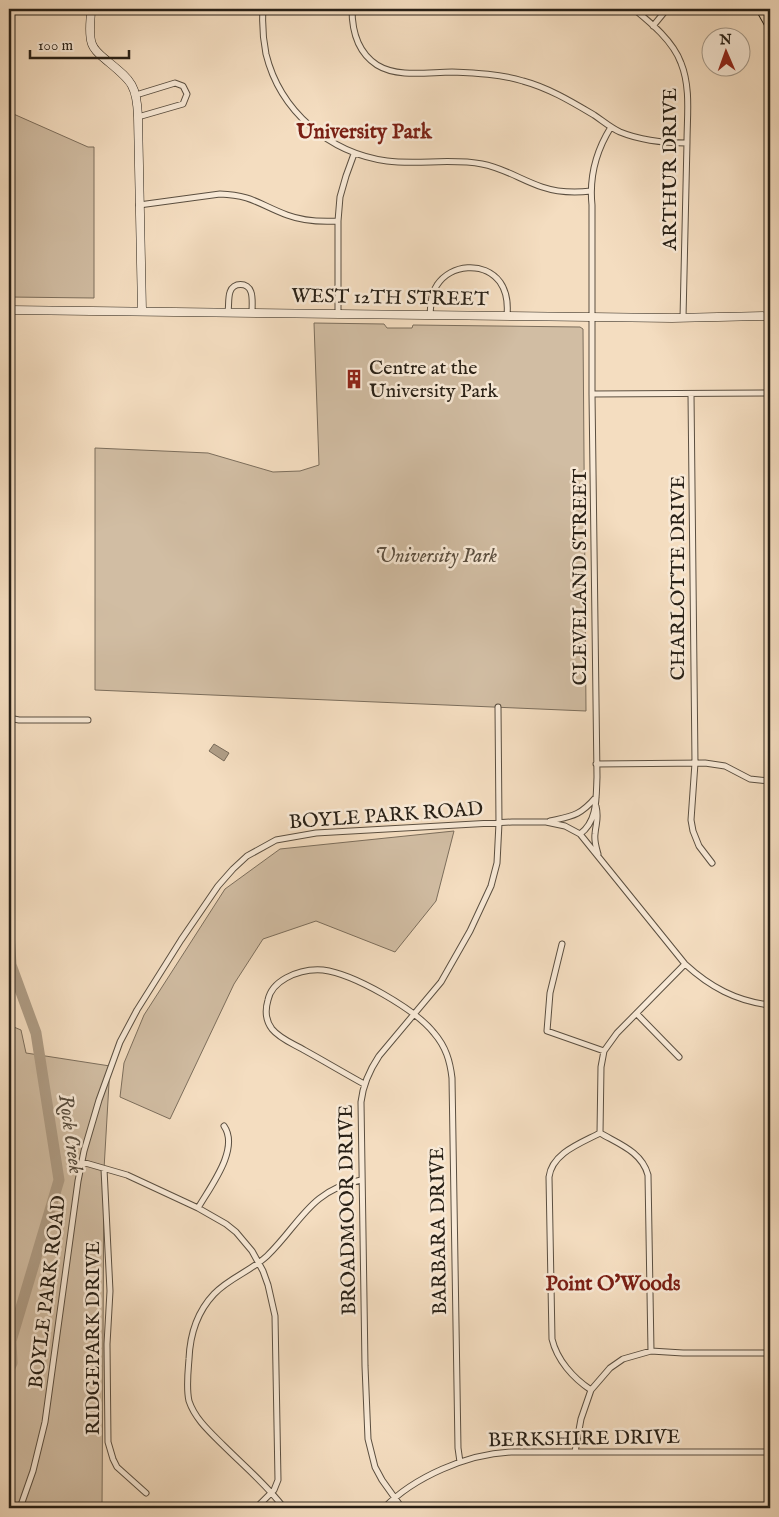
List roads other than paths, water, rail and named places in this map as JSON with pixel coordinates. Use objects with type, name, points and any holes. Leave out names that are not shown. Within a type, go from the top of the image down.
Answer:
[{"type":"highway","points":[[760,9],[770,24]]},
{"type":"main road","points":[[91,9],[92,44],[100,55],[127,77],[136,94],[142,311]]},
{"type":"main road","name":"WEST 12TH STREET","points":[[9,310],[683,318],[770,316]]},
{"type":"street","points":[[262,9],[266,53],[273,74],[284,96],[316,132],[354,154],[392,161],[480,164],[507,170],[548,189],[591,191]]},
{"type":"street","points":[[352,9],[354,33],[360,47],[369,59],[382,67],[401,72],[484,74],[523,81],[559,95],[611,127],[633,137],[650,141],[687,143]]},
{"type":"street","name":"ARTHUR DRIVE","points":[[635,9],[674,50],[685,73],[688,94],[687,210],[683,318]]},
{"type":"street","points":[[653,26],[667,9]]},
{"type":"street","points":[[136,94],[175,83],[183,86],[187,94],[183,104],[154,114],[138,117]]},
{"type":"street","name":"CLEVELAND STREET","points":[[580,834],[586,830],[596,806],[591,191],[596,156],[601,143],[611,127]]},
{"type":"street","points":[[338,313],[338,221],[342,190],[354,154]]},
{"type":"street","points":[[139,205],[231,194],[254,199],[296,218],[338,221]]},
{"type":"street","points":[[430,314],[431,300],[436,285],[448,273],[466,268],[474,268],[485,271],[500,282],[505,292],[507,315]]},
{"type":"street","points":[[228,312],[230,292],[234,286],[241,284],[248,287],[251,293],[252,313]]},
{"type":"street","points":[[592,394],[770,392]]},
{"type":"street","name":"CHARLOTTE DRIVE","points":[[691,394],[695,763],[691,820],[699,846],[712,863]]},
{"type":"street","name":"BROADMOOR DRIVE","points":[[402,1508],[375,1467],[368,1439],[361,1180],[361,1102],[364,1084],[379,1056],[441,982],[485,901],[491,886],[497,864],[499,823],[498,707]]},
{"type":"street","points":[[9,718],[19,720],[88,720]]},
{"type":"street","points":[[596,764],[695,763],[725,766],[750,779],[770,781]]},
{"type":"street","points":[[546,822],[576,815],[586,810],[596,797]]},
{"type":"street","points":[[596,806],[599,816],[594,841],[598,856]]},
{"type":"street","name":"BOYLE PARK ROAD","points":[[20,1508],[33,1471],[46,1422],[73,1216],[82,1162],[110,1066],[137,1010],[181,940],[218,886],[247,856],[276,840],[316,833],[499,823],[546,822],[564,826],[580,834],[686,964],[705,981],[726,993],[749,1001],[770,1004]]},
{"type":"street","points":[[562,944],[550,993],[547,1031],[604,1051]]},
{"type":"street","points":[[600,1133],[601,1067],[604,1051],[617,1032],[686,964]]},
{"type":"street","name":"BARBARA DRIVE","points":[[364,1084],[291,1043],[274,1031],[268,1020],[266,1010],[272,990],[281,981],[295,974],[310,971],[330,971],[357,981],[380,992],[414,1014],[426,1024],[447,1054],[450,1065],[458,1448],[460,1462]]},
{"type":"street","points":[[637,1014],[678,1057]]},
{"type":"street","points":[[198,1208],[224,1163],[229,1143],[228,1133],[224,1126]]},
{"type":"street","points":[[600,1133],[637,1155],[644,1164],[648,1175],[651,1350]]},
{"type":"street","points":[[591,1390],[581,1384],[563,1363],[556,1353],[552,1339],[549,1177],[552,1167],[558,1158],[600,1133]]},
{"type":"street","points":[[82,1162],[127,1175],[198,1208],[221,1221],[236,1232],[252,1251],[258,1262],[268,1284],[275,1316],[278,1480],[271,1493],[256,1508]]},
{"type":"street","name":"RIDGEPARK DRIVE","points":[[104,1169],[110,1291],[107,1344],[108,1442],[117,1467],[146,1493]]},
{"type":"street","points":[[284,1508],[201,1421],[191,1406],[188,1391],[189,1350],[192,1330],[201,1311],[219,1289],[266,1257],[309,1206],[337,1187],[361,1180]]},
{"type":"street","points":[[575,1452],[581,1420],[591,1390],[603,1374],[616,1363],[651,1350],[683,1353],[770,1353]]},
{"type":"street","name":"BERKSHIRE DRIVE","points":[[384,1508],[406,1488],[460,1462],[483,1454],[500,1452],[770,1452]]},
{"type":"waterway","name":"Rock Creek","points":[[9,931],[11,965],[36,1033],[59,1180],[11,1341],[12,1363],[9,1369]]},
{"type":"place","name":"Centre at the University Park","points":[[354,379]]},
{"type":"district","name":"University Park","points":[[364,132]]},
{"type":"district","name":"Point O'Woods","points":[[613,1284]]}]
